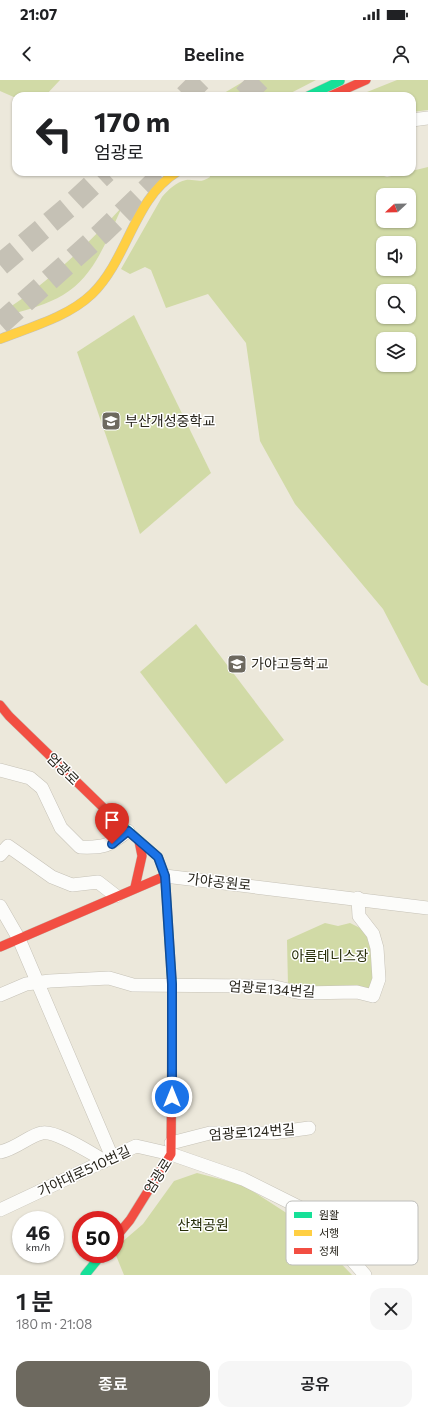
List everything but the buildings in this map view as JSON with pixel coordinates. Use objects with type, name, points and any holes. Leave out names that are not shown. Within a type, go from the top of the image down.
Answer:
[{"type":"main road","points":[[316,92],[341,80]]},
{"type":"main road","points":[[339,92],[366,80]]},
{"type":"main road","points":[[0,339],[70,312],[81,306],[108,276],[154,191],[164,180],[170,176]]},
{"type":"main road","points":[[0,330],[67,304],[86,290],[107,267],[152,179]]},
{"type":"main road","name":"엄광로","points":[[0,705],[9,716],[128,831],[158,857],[165,876],[172,984],[172,1148],[130,1220],[124,1227]]},
{"type":"main road","points":[[135,887],[141,862],[139,841]]},
{"type":"main road","name":"가야공원로","points":[[0,947],[135,887],[165,876]]},
{"type":"main road","points":[[85,1275],[95,1263]]},
{"type":"street","points":[[416,120],[428,118]]},
{"type":"street","name":"엄광로","points":[[0,770],[30,778],[42,788],[61,828],[80,847],[96,847],[112,844],[128,831]]},
{"type":"street","points":[[0,855],[8,846],[52,877],[72,885],[98,882],[116,896]]},
{"type":"street","name":"가야공원로","points":[[165,876],[358,898],[428,908]]},
{"type":"street","name":"엄광로134번길","points":[[0,995],[26,984],[38,982],[109,978],[133,985],[172,984],[271,986],[301,993],[357,992],[372,996],[379,979],[377,948],[373,934],[359,916],[358,898]]},
{"type":"street","points":[[0,906],[19,939],[38,982],[108,1159]]},
{"type":"street","name":"엄광로124번길","points":[[172,1148],[210,1133],[273,1133],[309,1128]]},
{"type":"street","points":[[0,1152],[8,1150],[42,1133],[53,1134],[108,1159]]},
{"type":"street","name":"가야대로510번길","points":[[0,1210],[136,1146],[172,1148],[243,1179],[287,1201]]},
{"type":"street","name":"가야대로510번길","points":[[356,1265],[365,1275]]},
{"type":"green space","points":[[0,80],[60,80],[49,92],[12,92],[12,96],[0,91]]},
{"type":"green space","points":[[246,80],[316,80],[293,92],[226,92]]},
{"type":"green space","points":[[397,80],[428,80],[428,110],[416,112],[416,92],[367,92]]},
{"type":"green space","points":[[428,167],[428,686],[421,682],[383,609],[295,504],[260,441],[246,343],[208,294],[166,308],[151,270],[145,267],[130,274],[121,269],[162,197],[172,187],[182,181],[198,181],[207,179],[210,176],[416,176],[416,170]]},
{"type":"green space","points":[[122,207],[99,256],[84,278],[63,295],[51,301],[9,314],[7,309],[38,287],[68,262]]},
{"type":"green space","points":[[134,315],[211,473],[140,534],[77,352]]},
{"type":"green space","points":[[196,624],[284,740],[226,784],[140,672]]},
{"type":"green space","name":"아름테니스장","points":[[325,923],[338,926],[350,923],[366,931],[371,937],[374,977],[370,988],[288,986],[287,940]]},
{"type":"green space","name":"산책공원","points":[[197,1173],[243,1185],[286,1213],[286,1265],[342,1265],[352,1275],[124,1275],[119,1263],[124,1263],[124,1240],[143,1224],[174,1181]]},
{"type":"tunnel","points":[[189,92],[201,80]]},
{"type":"tunnel","points":[[248,92],[260,80]]},
{"type":"tunnel","points":[[0,265],[72,204],[102,176]]},
{"type":"tunnel","points":[[0,324],[102,233],[161,176]]},
{"type":"traffic: fast","points":[[317,92],[340,81]]},
{"type":"traffic: fast","points":[[116,820],[158,857],[165,876],[172,984],[172,1034]]},
{"type":"traffic: fast","points":[[85,1275],[95,1263]]},
{"type":"traffic: slow","points":[[0,339],[49,321],[72,309],[92,294],[104,280],[114,264],[151,197],[162,183],[172,176]]},
{"type":"traffic: jam","points":[[339,92],[366,80]]},
{"type":"traffic: jam","points":[[0,705],[9,716],[116,820]]},
{"type":"traffic: jam","points":[[135,887],[142,856],[139,841]]},
{"type":"traffic: jam","points":[[0,947],[165,876]]},
{"type":"traffic: jam","points":[[124,1227],[171,1154],[172,1034]]},
{"type":"place","name":"부산개성중학교","points":[[111,421]]},
{"type":"place","name":"가야고등학교","points":[[237,664]]},
{"type":"route","points":[[112,844],[128,831],[158,857],[165,876],[172,984],[172,1097]]}]
